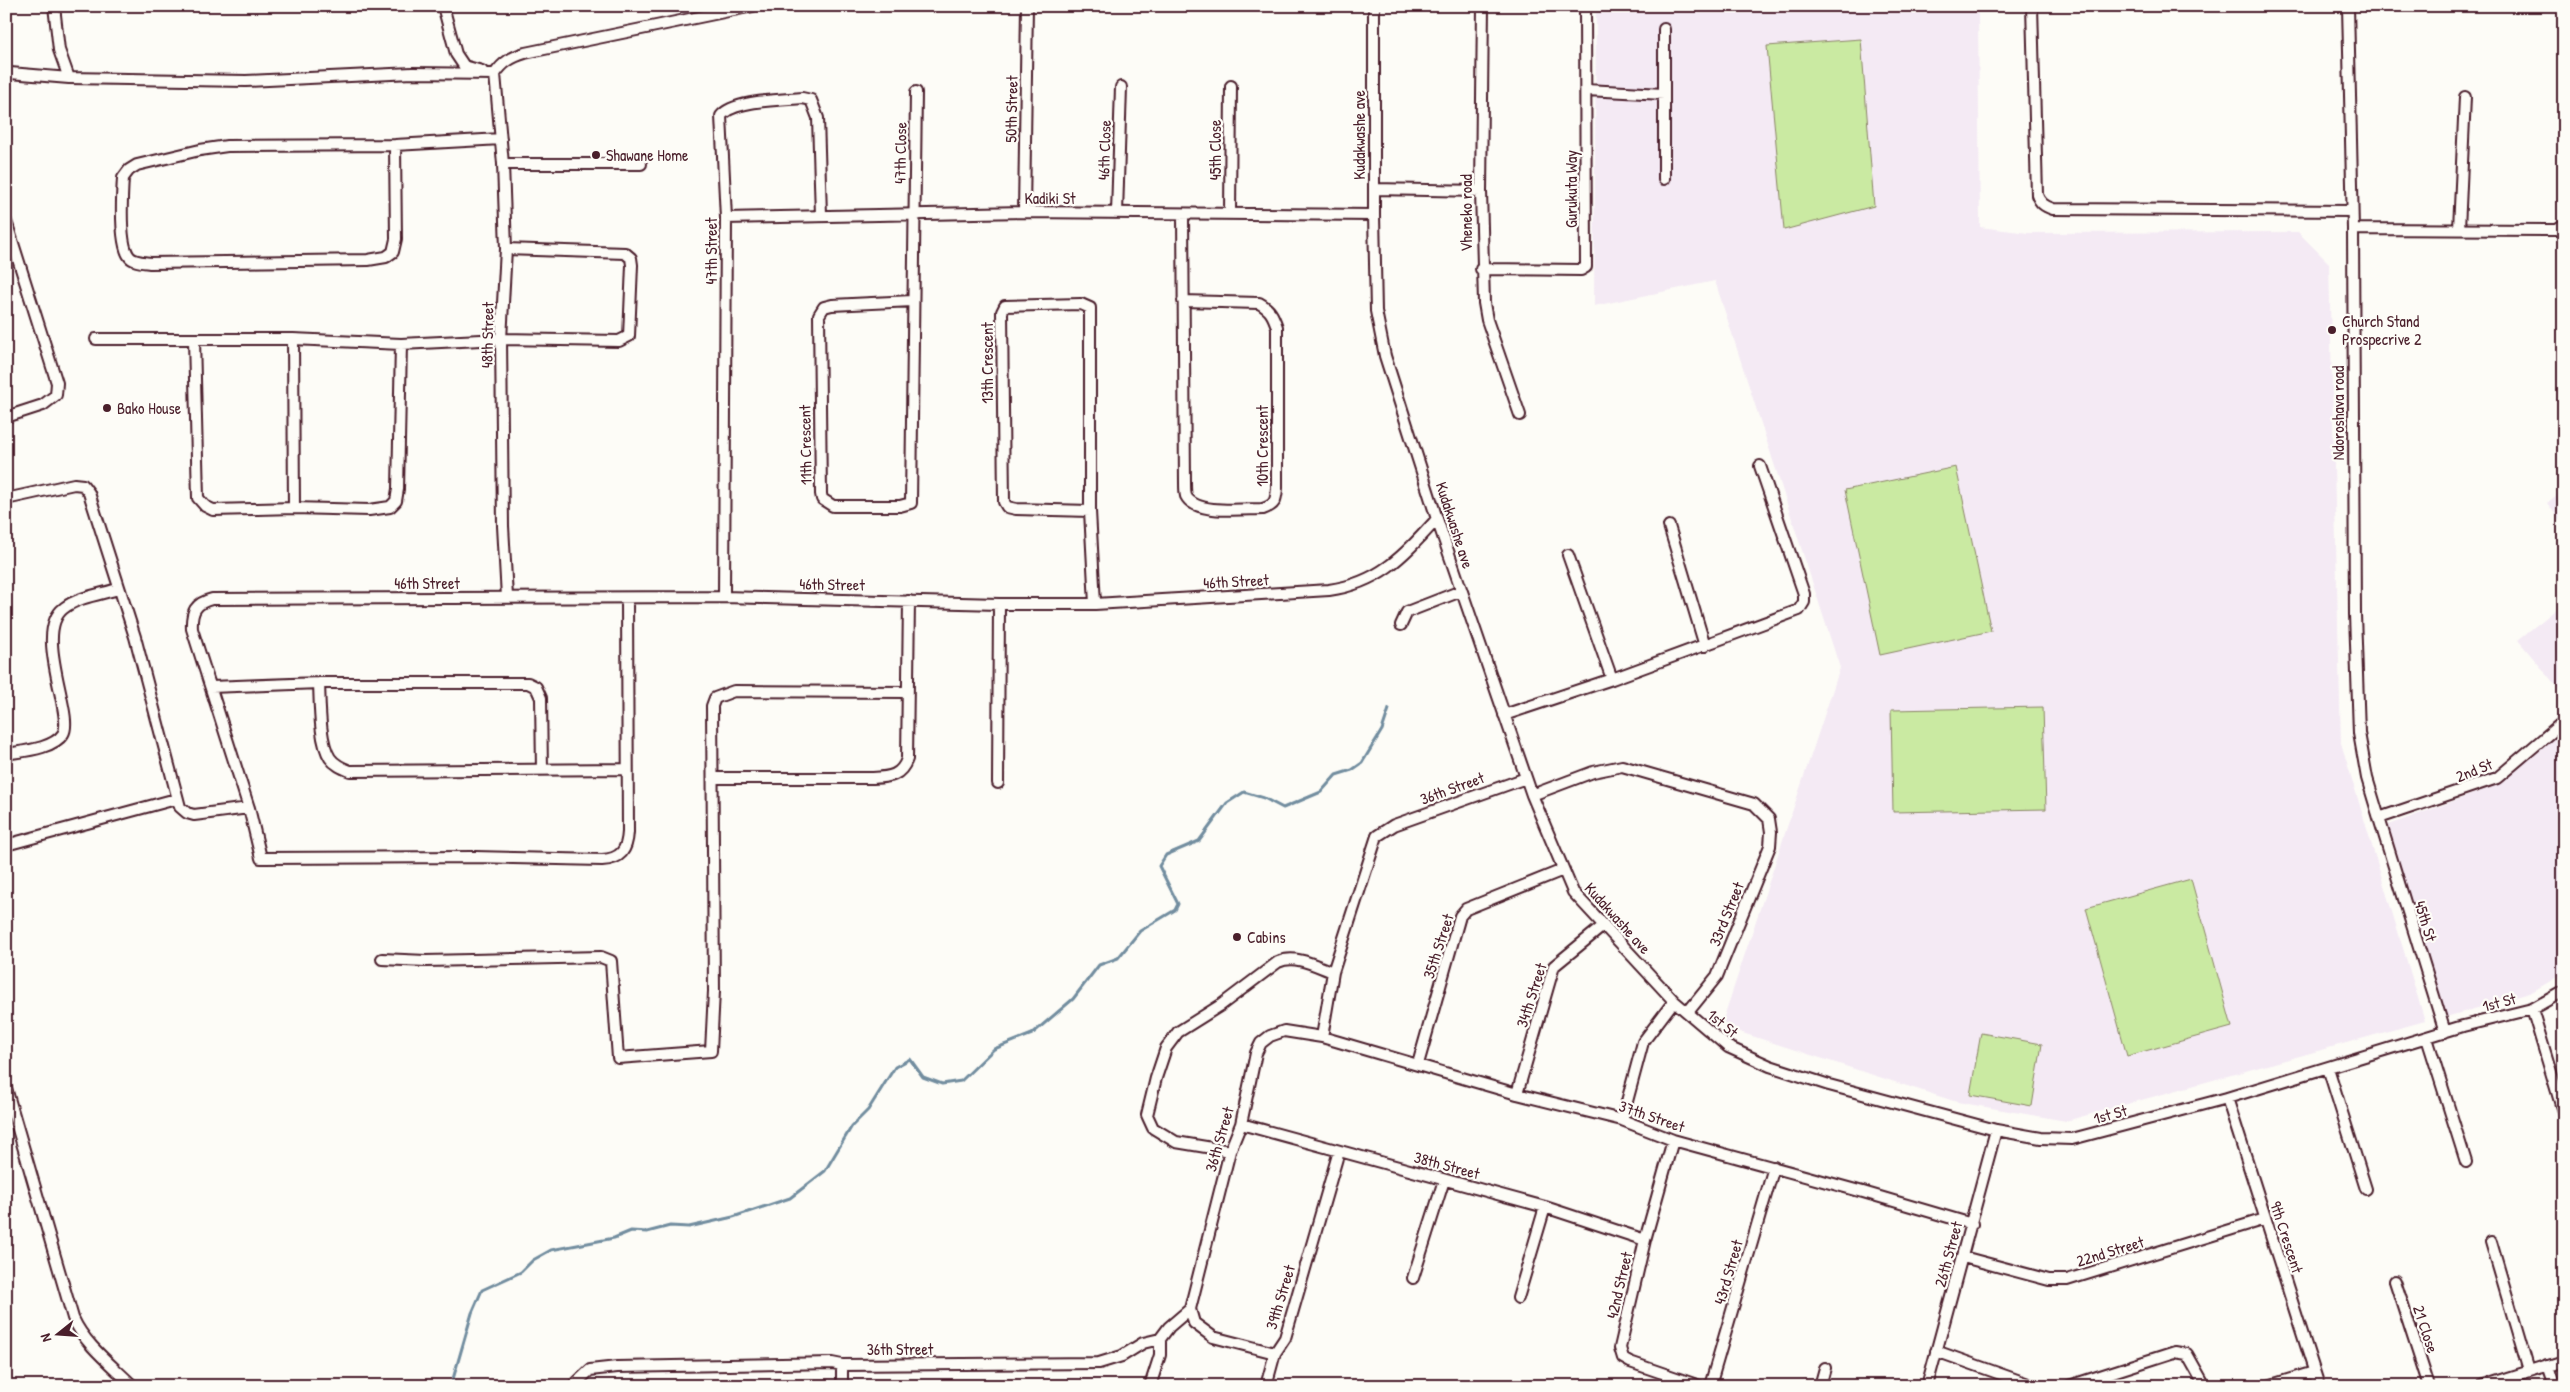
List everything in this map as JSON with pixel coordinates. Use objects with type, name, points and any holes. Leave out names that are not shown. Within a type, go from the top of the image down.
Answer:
[{"type":"street","points":[[54,6],[60,50],[69,78]]},
{"type":"street","points":[[443,6],[456,54],[464,66],[495,74]]},
{"type":"street","points":[[495,74],[500,66],[512,57],[525,52],[753,6]]},
{"type":"street","name":"50th Street","points":[[1024,212],[1027,6]]},
{"type":"street","name":"Kudakwashe ave","points":[[1374,6],[1374,215],[1379,328],[1437,519],[1461,590],[1532,795],[1563,870],[1573,892],[1674,1001]]},
{"type":"street","name":"Vheneko road","points":[[1483,6],[1482,269],[1487,320],[1520,415]]},
{"type":"street","name":"Gurukuta Way","points":[[1482,269],[1581,270],[1586,267],[1585,6]]},
{"type":"street","points":[[2032,6],[2037,195],[2040,202],[2046,207],[2053,209],[2352,212]]},
{"type":"street","name":"Ndoroshava road","points":[[2348,6],[2352,212],[2354,604],[2358,716],[2365,766],[2379,818]]},
{"type":"street","points":[[1664,29],[1664,179]]},
{"type":"street","points":[[10,73],[69,78],[246,81],[412,73],[495,74]]},
{"type":"street","name":"48th Street","points":[[495,74],[503,164],[506,249],[501,339],[503,526],[507,597]]},
{"type":"street","name":"45th Close","points":[[1230,214],[1231,86]]},
{"type":"street","name":"46th Close","points":[[1117,213],[1121,87]]},
{"type":"street","points":[[1586,90],[1664,94]]},
{"type":"street","name":"47th Close","points":[[914,214],[916,92]]},
{"type":"street","points":[[2459,229],[2465,97]]},
{"type":"street","name":"47th Street","points":[[724,596],[726,218],[721,116],[730,108],[740,105],[802,98],[811,100],[818,118],[821,215]]},
{"type":"street","points":[[395,145],[396,239],[393,252],[386,257],[368,260],[150,263],[138,262],[129,257],[124,246],[123,178],[129,170],[137,165],[200,150],[227,146],[395,145],[501,139]]},
{"type":"street","points":[[503,164],[641,164]]},
{"type":"street","points":[[1374,189],[1481,191]]},
{"type":"street","name":"Kadiki St","points":[[726,218],[1024,212],[1183,215],[1374,215]]},
{"type":"street","name":"11th Crescent","points":[[912,301],[832,305],[824,307],[820,315],[821,494],[822,499],[833,506],[900,506],[911,503],[914,214]]},
{"type":"street","name":"10th Crescent","points":[[1183,215],[1183,301],[1186,495],[1193,504],[1202,508],[1263,510],[1272,506],[1276,500],[1277,488],[1277,327],[1274,318],[1269,308],[1258,303],[1183,301]]},
{"type":"street","points":[[6,221],[57,383],[56,395],[43,405],[6,417]]},
{"type":"street","points":[[2352,229],[2556,230],[2564,225]]},
{"type":"street","points":[[96,339],[293,339],[401,344],[501,339],[624,340],[629,336],[632,265],[631,258],[625,253],[506,249]]},
{"type":"street","name":"13th Crescent","points":[[1090,511],[1016,509],[1010,508],[1004,502],[1002,312],[1005,306],[1081,304],[1090,308],[1090,511],[1094,604]]},
{"type":"street","points":[[194,339],[198,498],[205,506],[213,510],[294,508],[381,510],[390,507],[396,500],[401,344]]},
{"type":"street","points":[[293,339],[294,508]]},
{"type":"street","points":[[1504,715],[1706,646],[1799,610],[1804,602],[1804,594],[1760,466]]},
{"type":"street","points":[[6,499],[64,485],[83,485],[92,502],[154,706],[176,799],[180,807],[187,813],[194,815],[249,808]]},
{"type":"street","name":"46th Street","points":[[212,687],[192,629],[191,617],[195,607],[202,601],[212,599],[507,597],[627,599],[724,596],[999,604],[1094,604],[1329,590],[1354,586],[1370,580],[1404,555],[1437,519]]},
{"type":"street","points":[[1669,526],[1706,646]]},
{"type":"street","points":[[1568,555],[1612,679]]},
{"type":"street","points":[[6,754],[39,747],[56,740],[64,733],[66,722],[57,684],[52,645],[57,618],[63,608],[73,603],[118,589]]},
{"type":"street","points":[[1400,625],[1407,612],[1461,590]]},
{"type":"street","points":[[542,770],[540,698],[536,688],[528,683],[318,683],[212,687],[249,808],[261,858],[475,857],[612,860],[622,855],[627,844],[627,599]]},
{"type":"street","points":[[714,778],[873,778],[896,775],[904,769],[907,759],[909,601]]},
{"type":"street","points":[[998,783],[999,604]]},
{"type":"street","points":[[318,683],[326,748],[330,758],[339,766],[350,771],[627,769]]},
{"type":"street","points":[[382,959],[426,961],[601,957],[611,962],[618,1058],[711,1051],[714,991],[712,706],[715,698],[734,691],[907,692]]},
{"type":"street","name":"2nd St","points":[[2379,818],[2497,778],[2564,721]]},
{"type":"street","name":"33rd Street","points":[[1532,795],[1593,772],[1622,766],[1754,804],[1769,819],[1772,832],[1770,846],[1717,976],[1688,1012]]},
{"type":"street","name":"36th Street","points":[[574,1386],[590,1370],[617,1367],[832,1363],[842,1365],[1099,1363],[1122,1356],[1143,1343],[1160,1339],[1169,1327],[1190,1309],[1230,1151],[1241,1124],[1256,1053],[1262,1043],[1270,1036],[1284,1031],[1322,1037],[1333,972],[1377,836],[1394,825],[1526,778]]},
{"type":"street","points":[[6,844],[176,799]]},
{"type":"street","name":"45th St","points":[[2379,818],[2446,1032]]},
{"type":"street","name":"35th Street","points":[[1418,1064],[1460,916],[1466,909],[1563,870]]},
{"type":"street","name":"34th Street","points":[[1518,1094],[1554,966],[1603,926]]},
{"type":"street","points":[[1230,1151],[1176,1142],[1153,1128],[1147,1115],[1166,1048],[1178,1032],[1221,1005],[1278,962],[1288,958],[1298,959],[1333,972]]},
{"type":"street","name":"1st St","points":[[1674,1001],[1728,1047],[1770,1066],[1829,1085],[1996,1130],[2040,1138],[2072,1139],[2226,1098],[2446,1032],[2532,1009],[2564,991]]},
{"type":"street","points":[[1622,1120],[1644,1042],[1674,1001]]},
{"type":"street","points":[[2532,1009],[2564,1116]]},
{"type":"street","name":"37th Street","points":[[1322,1037],[1518,1094],[1622,1120],[1673,1140],[1972,1224]]},
{"type":"street","points":[[2427,1038],[2466,1162]]},
{"type":"street","points":[[2328,1068],[2366,1190]]},
{"type":"street","points":[[6,1088],[73,1318],[79,1331],[87,1341],[133,1386]]},
{"type":"street","name":"9th Crescent","points":[[2226,1098],[2319,1386]]},
{"type":"street","name":"38th Street","points":[[1241,1124],[1545,1207],[1645,1240]]},
{"type":"street","name":"26th Street","points":[[1927,1386],[1996,1130]]},
{"type":"street","name":"42nd Street","points":[[1673,1140],[1645,1240],[1620,1348],[1623,1358],[1637,1365],[1700,1386]]},
{"type":"street","name":"39th Street","points":[[1190,1309],[1194,1323],[1213,1337],[1275,1353],[1285,1338],[1339,1150]]},
{"type":"street","name":"43rd Street","points":[[1710,1386],[1774,1167]]},
{"type":"street","points":[[1413,1278],[1444,1180]]},
{"type":"street","points":[[1518,1298],[1545,1207]]},
{"type":"street","name":"22nd Street","points":[[1963,1257],[2049,1280],[2067,1280],[2265,1219]]},
{"type":"street","points":[[2491,1242],[2529,1371]]},
{"type":"street","name":"21 Close","points":[[2395,1281],[2429,1386]]},
{"type":"street","points":[[1150,1386],[1160,1354],[1160,1339]]},
{"type":"street","points":[[1936,1352],[2034,1386]]},
{"type":"street","points":[[2069,1386],[2093,1382],[2175,1352],[2187,1354],[2205,1386]]},
{"type":"street","points":[[1266,1386],[1275,1353]]},
{"type":"street","points":[[2482,1386],[2564,1360]]},
{"type":"street","points":[[842,1365],[842,1386]]},
{"type":"street","points":[[2547,1365],[2554,1386]]},
{"type":"street","points":[[1820,1386],[1825,1368]]},
{"type":"street","points":[[2268,1386],[2314,1372]]},
{"type":"shaded area","points":[[1596,6],[1978,10],[1980,227],[2028,233],[2298,232],[2329,263],[2341,743],[2425,1021],[2066,1121],[1957,1102],[1721,1026],[1840,668],[1715,281],[1594,306]]},
{"type":"shaded area","points":[[2564,489],[2564,526],[2547,503]]},
{"type":"shaded area","points":[[2564,603],[2564,695],[2518,640]]},
{"type":"shaded area","points":[[2564,729],[2564,973],[2530,993],[2439,1019],[2381,828],[2500,784]]},
{"type":"green space","points":[[1861,39],[1874,206],[1784,230],[1767,46]]},
{"type":"green space","points":[[1956,467],[1991,631],[1880,655],[1845,490]]},
{"type":"green space","points":[[2043,707],[2046,809],[1893,812],[1891,710]]},
{"type":"green space","points":[[2191,879],[2232,1027],[2127,1056],[2086,908]]},
{"type":"green space","points":[[1981,1033],[2042,1044],[2032,1106],[1970,1095]]},
{"type":"waterway","points":[[451,1386],[472,1313],[482,1290],[521,1272],[533,1260],[551,1250],[614,1238],[631,1231],[647,1232],[670,1226],[689,1227],[733,1217],[790,1198],[825,1171],[852,1126],[868,1110],[895,1067],[910,1059],[923,1077],[942,1084],[961,1081],[994,1049],[1032,1034],[1073,999],[1099,965],[1118,958],[1140,931],[1175,910],[1178,904],[1159,866],[1166,855],[1199,841],[1227,803],[1244,792],[1264,798],[1283,808],[1321,792],[1336,775],[1352,770],[1362,763],[1382,730],[1389,709]]},
{"type":"place","name":"Shawane Home","points":[[596,155]]},
{"type":"place","name":"Church Stand Prospecrive 2","points":[[2332,330]]},
{"type":"place","name":"Bako House","points":[[107,408]]},
{"type":"place","name":"Cabins","points":[[1237,937]]}]
